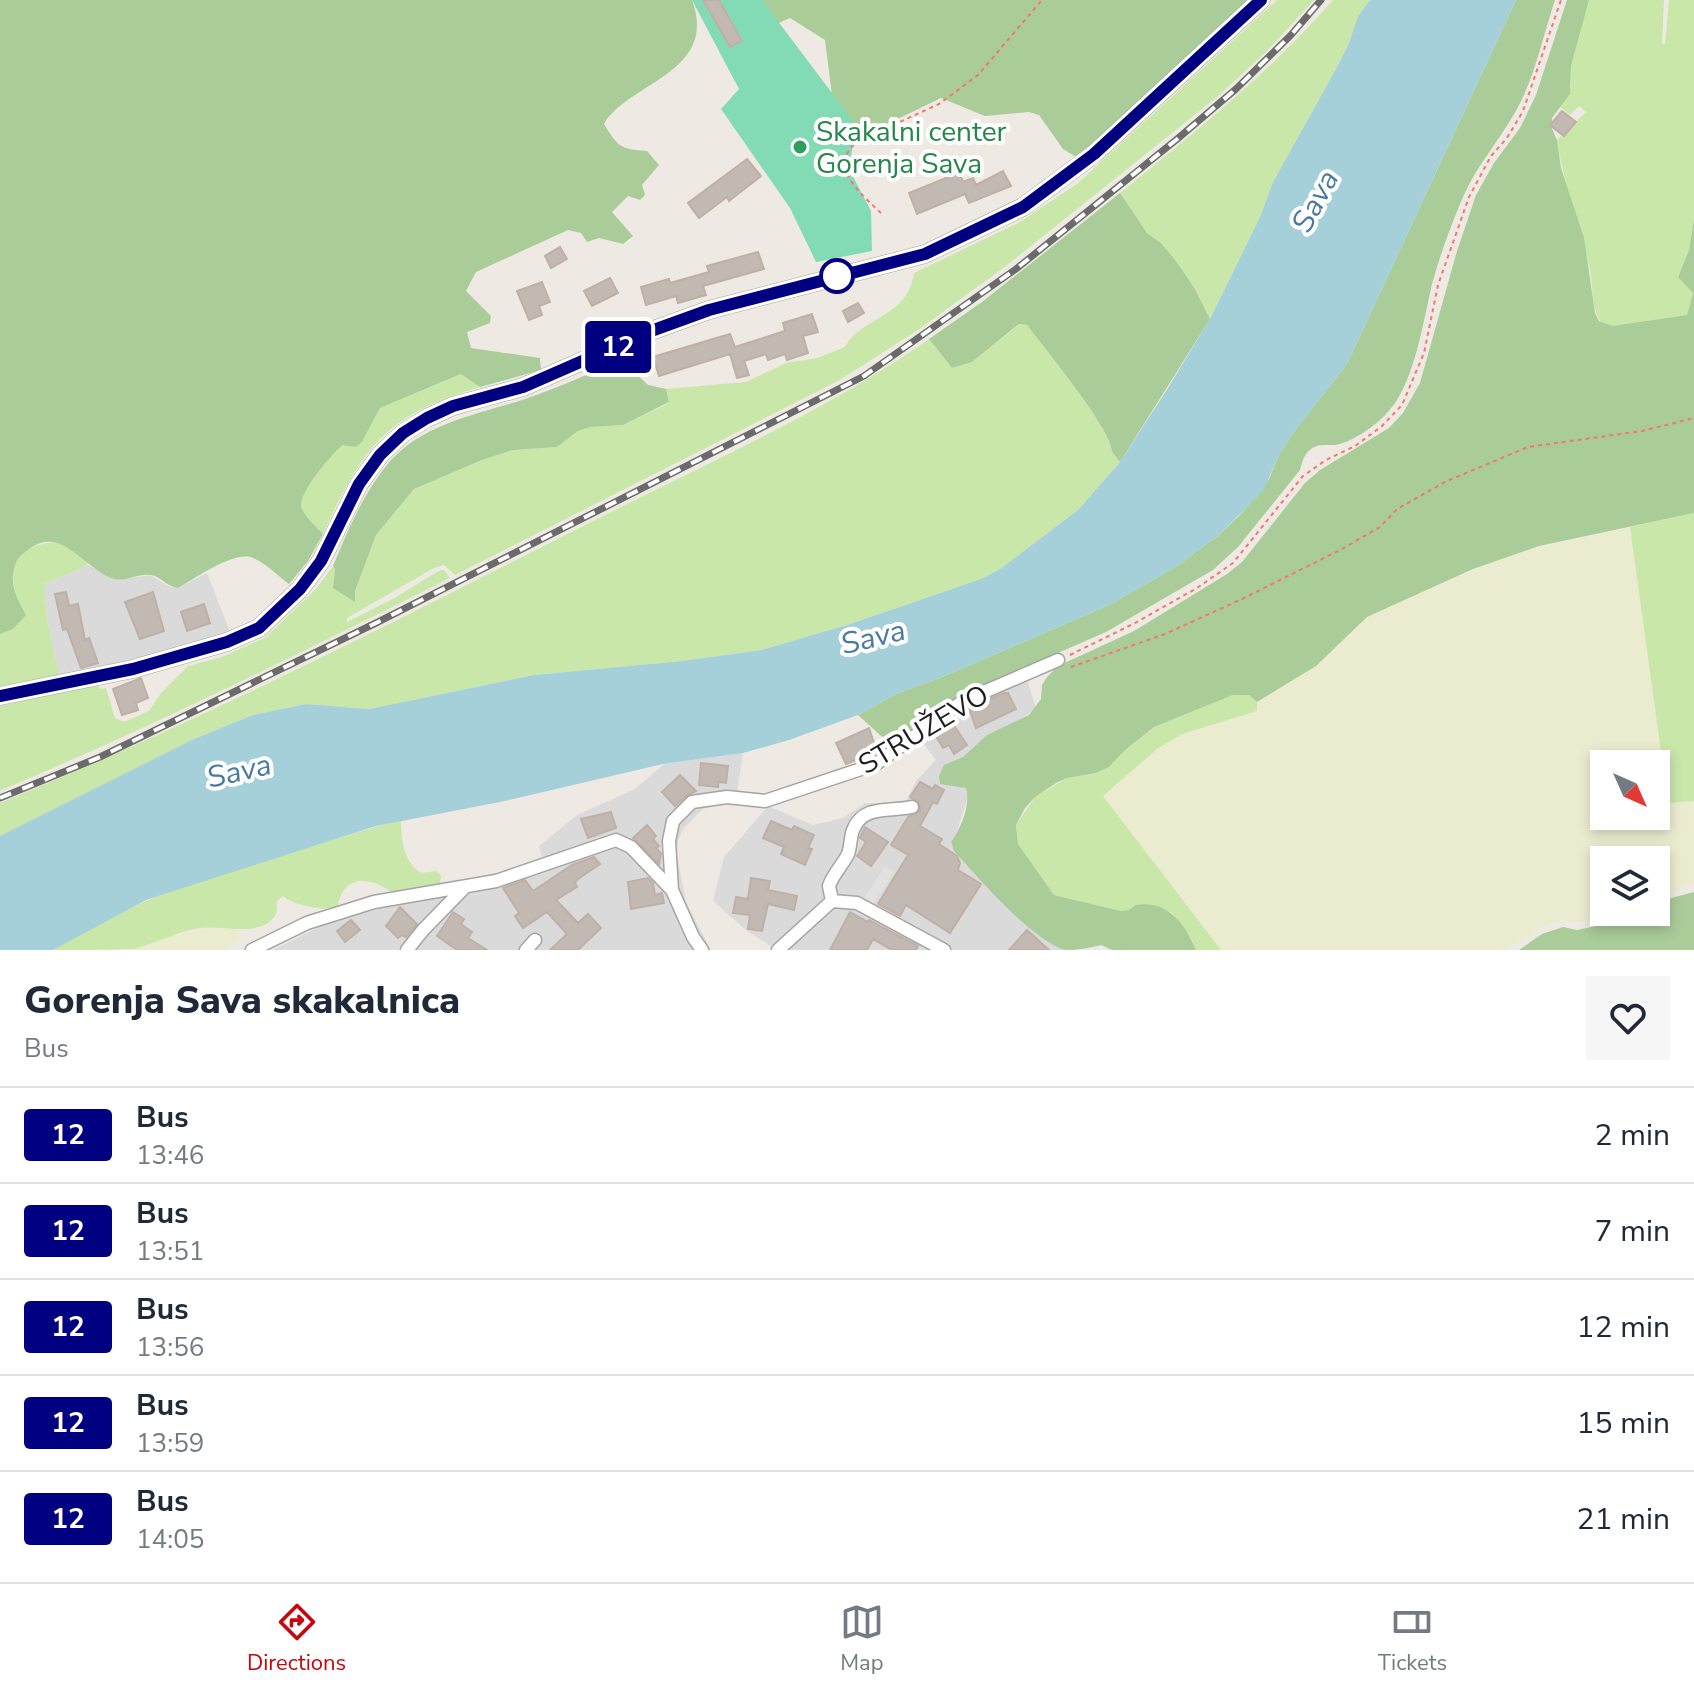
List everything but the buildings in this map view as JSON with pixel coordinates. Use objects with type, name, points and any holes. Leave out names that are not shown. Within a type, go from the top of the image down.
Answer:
[{"type":"street","points":[[0,696],[133,669],[227,642],[259,628],[300,589],[321,561],[359,484],[380,455],[403,433],[427,418],[453,406],[536,382],[651,331],[709,310],[925,254],[1023,207],[1094,154],[1261,0]]},
{"type":"street","name":"STRUŽEVO","points":[[702,950],[672,890],[669,841],[673,821],[692,802],[727,797],[765,801],[876,764],[963,701],[1062,665]]},
{"type":"street","name":"STRUŽEVO","points":[[832,901],[829,886],[849,850],[857,820],[876,810],[912,807]]},
{"type":"street","name":"STRUŽEVO","points":[[252,950],[307,923],[374,902],[496,881],[616,840],[631,847],[672,890]]},
{"type":"street","points":[[407,950],[464,888]]},
{"type":"street","points":[[778,950],[832,901],[857,903],[944,950]]},
{"type":"path","points":[[881,213],[848,176],[844,162],[849,148],[939,104],[978,75],[1042,0]]},
{"type":"path","points":[[1062,665],[1197,588],[1233,563],[1303,476],[1355,446],[1382,426],[1402,405],[1424,353],[1438,285],[1469,197],[1491,156],[1507,138],[1523,111],[1561,0]]},
{"type":"path","points":[[1062,665],[1165,634],[1242,599],[1342,549],[1380,527],[1397,509],[1447,481],[1528,447],[1642,431],[1694,418]]},
{"type":"shaded area","points":[[88,565],[119,580],[150,575],[170,587],[178,588],[207,573],[230,632],[133,662],[59,675],[47,619],[44,584]]},
{"type":"shaded area","points":[[1026,676],[1036,708],[1019,721],[987,735],[940,783],[966,788],[968,797],[951,842],[954,851],[1013,911],[1040,935],[1065,950],[777,950],[747,931],[713,901],[724,857],[768,806],[813,825],[843,818],[865,803],[904,805],[916,781],[936,760],[918,737],[965,703]]},
{"type":"shaded area","points":[[743,753],[737,794],[732,805],[724,803],[703,809],[683,829],[678,841],[677,856],[686,902],[711,950],[273,950],[321,926],[498,874],[542,857],[539,846],[577,815],[635,789],[664,764]]},
{"type":"shaded area","points":[[885,866],[894,872],[872,906],[863,900]]},
{"type":"green space","points":[[0,0],[692,0],[697,25],[693,44],[683,60],[668,74],[632,97],[604,124],[621,145],[647,151],[659,165],[642,185],[645,195],[640,200],[628,196],[612,212],[633,236],[623,244],[599,238],[587,242],[581,233],[568,230],[476,272],[466,291],[491,316],[490,323],[467,332],[471,348],[540,358],[541,370],[480,387],[461,374],[380,408],[362,442],[356,447],[342,445],[304,494],[302,509],[323,534],[308,561],[289,584],[263,563],[245,557],[225,562],[178,588],[151,575],[114,579],[63,545],[41,543],[20,557],[14,569],[14,589],[26,615],[13,629],[0,634]]},
{"type":"green space","name":"Skakalni center Gorenja Sava","points":[[692,0],[762,0],[856,125],[849,169],[871,211],[872,251],[816,262],[790,208],[721,109],[739,89]]},
{"type":"green space","points":[[735,0],[1248,0],[1076,157],[1063,149],[1039,115],[1029,112],[985,116],[941,98],[844,145],[832,95],[825,40],[790,18],[776,24]]},
{"type":"green space","points":[[1277,0],[1314,0],[1266,52],[1217,97],[1006,266],[918,330],[838,381],[455,575],[444,565],[434,568],[347,618],[347,622],[440,570],[444,570],[450,578],[227,688],[0,791],[0,706],[98,684],[100,689],[106,688],[115,718],[124,722],[149,711],[161,693],[188,666],[222,657],[266,637],[316,589],[333,566],[355,601],[355,591],[376,535],[414,489],[513,450],[557,447],[578,431],[590,427],[623,425],[669,403],[666,389],[746,382],[786,363],[817,358],[845,347],[862,328],[903,299],[914,273],[1018,223],[1077,184]]},
{"type":"green space","points":[[1333,0],[1370,0],[1358,16],[1337,67],[1273,182],[1260,217],[1210,319],[1195,289],[1161,243],[1147,233],[1133,216],[1120,193],[1257,77]]},
{"type":"green space","points":[[1516,0],[1555,0],[1523,96],[1475,174],[1454,218],[1432,284],[1414,359],[1404,388],[1392,407],[1356,437],[1340,444],[1314,447],[1309,451],[1300,470],[1238,547],[1213,570],[1106,632],[982,686],[940,709],[891,745],[858,715],[896,694],[1109,605],[1177,566],[1240,515],[1269,479],[1293,433],[1347,364]]},
{"type":"green space","points":[[1567,0],[1589,0],[1571,66],[1570,94],[1552,118],[1552,129],[1584,238],[1595,313],[1599,321],[1612,326],[1687,315],[1693,293],[1678,277],[1689,250],[1694,219],[1694,513],[1539,546],[1473,569],[1367,617],[1316,666],[1257,702],[1249,695],[1233,695],[1154,727],[1109,767],[1096,773],[1067,778],[1035,797],[1016,825],[1018,844],[1054,895],[1121,911],[1136,905],[1157,906],[1174,916],[1196,950],[1112,950],[1101,945],[1065,950],[1051,944],[1021,921],[954,851],[951,842],[964,816],[967,795],[966,788],[940,784],[939,776],[944,765],[963,757],[987,735],[1029,715],[1041,699],[1042,685],[1058,666],[1134,631],[1227,574],[1242,562],[1305,483],[1320,470],[1389,428],[1403,413],[1420,383],[1476,195],[1494,163],[1520,128],[1536,95]]},
{"type":"green space","points":[[1589,0],[1664,0],[1662,44],[1665,44],[1669,0],[1694,0],[1694,219],[1689,250],[1678,276],[1693,293],[1687,315],[1612,326],[1603,324],[1595,308],[1591,276],[1557,140],[1586,112],[1579,106],[1570,115],[1559,106],[1571,88],[1571,66]]},
{"type":"green space","points":[[1120,193],[1147,233],[1161,243],[1175,260],[1195,289],[1210,319],[1120,462],[1090,408],[1027,325],[1019,324],[972,362],[952,368],[929,339],[982,302]]},
{"type":"green space","points":[[1020,324],[1027,325],[1076,388],[1120,462],[1078,510],[1000,569],[981,579],[847,625],[761,650],[534,675],[369,709],[306,704],[253,715],[194,739],[0,836],[0,803],[150,738],[371,633],[763,437],[848,391],[929,339],[952,368],[972,362]]},
{"type":"green space","points":[[621,359],[648,385],[666,389],[669,402],[623,425],[578,431],[557,447],[513,450],[414,489],[376,535],[355,591],[355,602],[333,588],[333,566],[358,510],[382,471],[406,446],[454,421],[537,395]]},
{"type":"green space","points":[[462,374],[480,387],[421,409],[381,438],[351,479],[323,534],[302,509],[302,502],[309,485],[330,457],[342,444],[356,447],[362,442],[380,408]]},
{"type":"green space","points":[[1694,513],[1694,801],[1670,803],[1670,750],[1661,750],[1630,527]]},
{"type":"green space","points":[[1630,527],[1661,750],[1590,750],[1590,830],[1670,830],[1670,803],[1694,801],[1694,884],[1670,892],[1670,846],[1590,846],[1590,921],[1555,921],[1503,950],[1221,950],[1103,796],[1157,749],[1182,734],[1257,711],[1257,702],[1316,666],[1367,617],[1508,555]]},
{"type":"green space","points":[[58,542],[82,555],[88,565],[44,584],[47,619],[59,675],[0,687],[0,634],[13,629],[25,615],[14,587],[14,565],[28,549]]},
{"type":"green space","points":[[1233,695],[1249,695],[1257,702],[1257,711],[1182,734],[1157,749],[1103,796],[1221,950],[1196,950],[1191,938],[1171,912],[1121,911],[1054,895],[1018,844],[1016,825],[1035,797],[1067,778],[1096,773],[1109,767],[1154,727]]},
{"type":"green space","points":[[401,819],[403,842],[410,863],[421,873],[437,871],[441,876],[436,887],[397,893],[374,883],[360,881],[345,889],[338,907],[309,907],[283,896],[276,902],[277,911],[273,919],[260,927],[200,928],[134,949],[53,950],[122,911],[180,887]]},
{"type":"green space","points":[[1694,892],[1694,950],[1519,950],[1542,934],[1563,927],[1577,930],[1596,926],[1670,926],[1670,898]]},
{"type":"green space","points":[[217,927],[238,930],[240,941],[223,950],[132,950],[169,936]]},
{"type":"water","name":"Sava","points":[[1370,0],[1516,0],[1347,364],[1293,433],[1263,491],[1220,534],[1177,566],[1109,605],[896,694],[858,715],[789,740],[743,753],[663,764],[500,802],[376,826],[146,900],[53,950],[0,950],[0,836],[194,739],[253,715],[306,704],[369,709],[534,675],[761,650],[847,625],[981,579],[1000,569],[1078,510],[1120,462],[1210,319],[1260,217],[1273,182],[1337,67],[1358,16]]},
{"type":"railway","points":[[0,798],[100,757],[378,622],[864,376],[1016,269],[1176,140],[1236,89],[1291,35],[1321,0]]},
{"type":"bus line","name":"12","points":[[0,696],[133,669],[227,642],[259,628],[300,589],[321,561],[359,484],[380,455],[403,433],[427,418],[453,406],[523,387],[651,331],[709,310],[925,254],[1023,207],[1094,154],[1261,0]]},
{"type":"place","name":"Skakalni center Gorenja Sava","points":[[800,147]]}]
